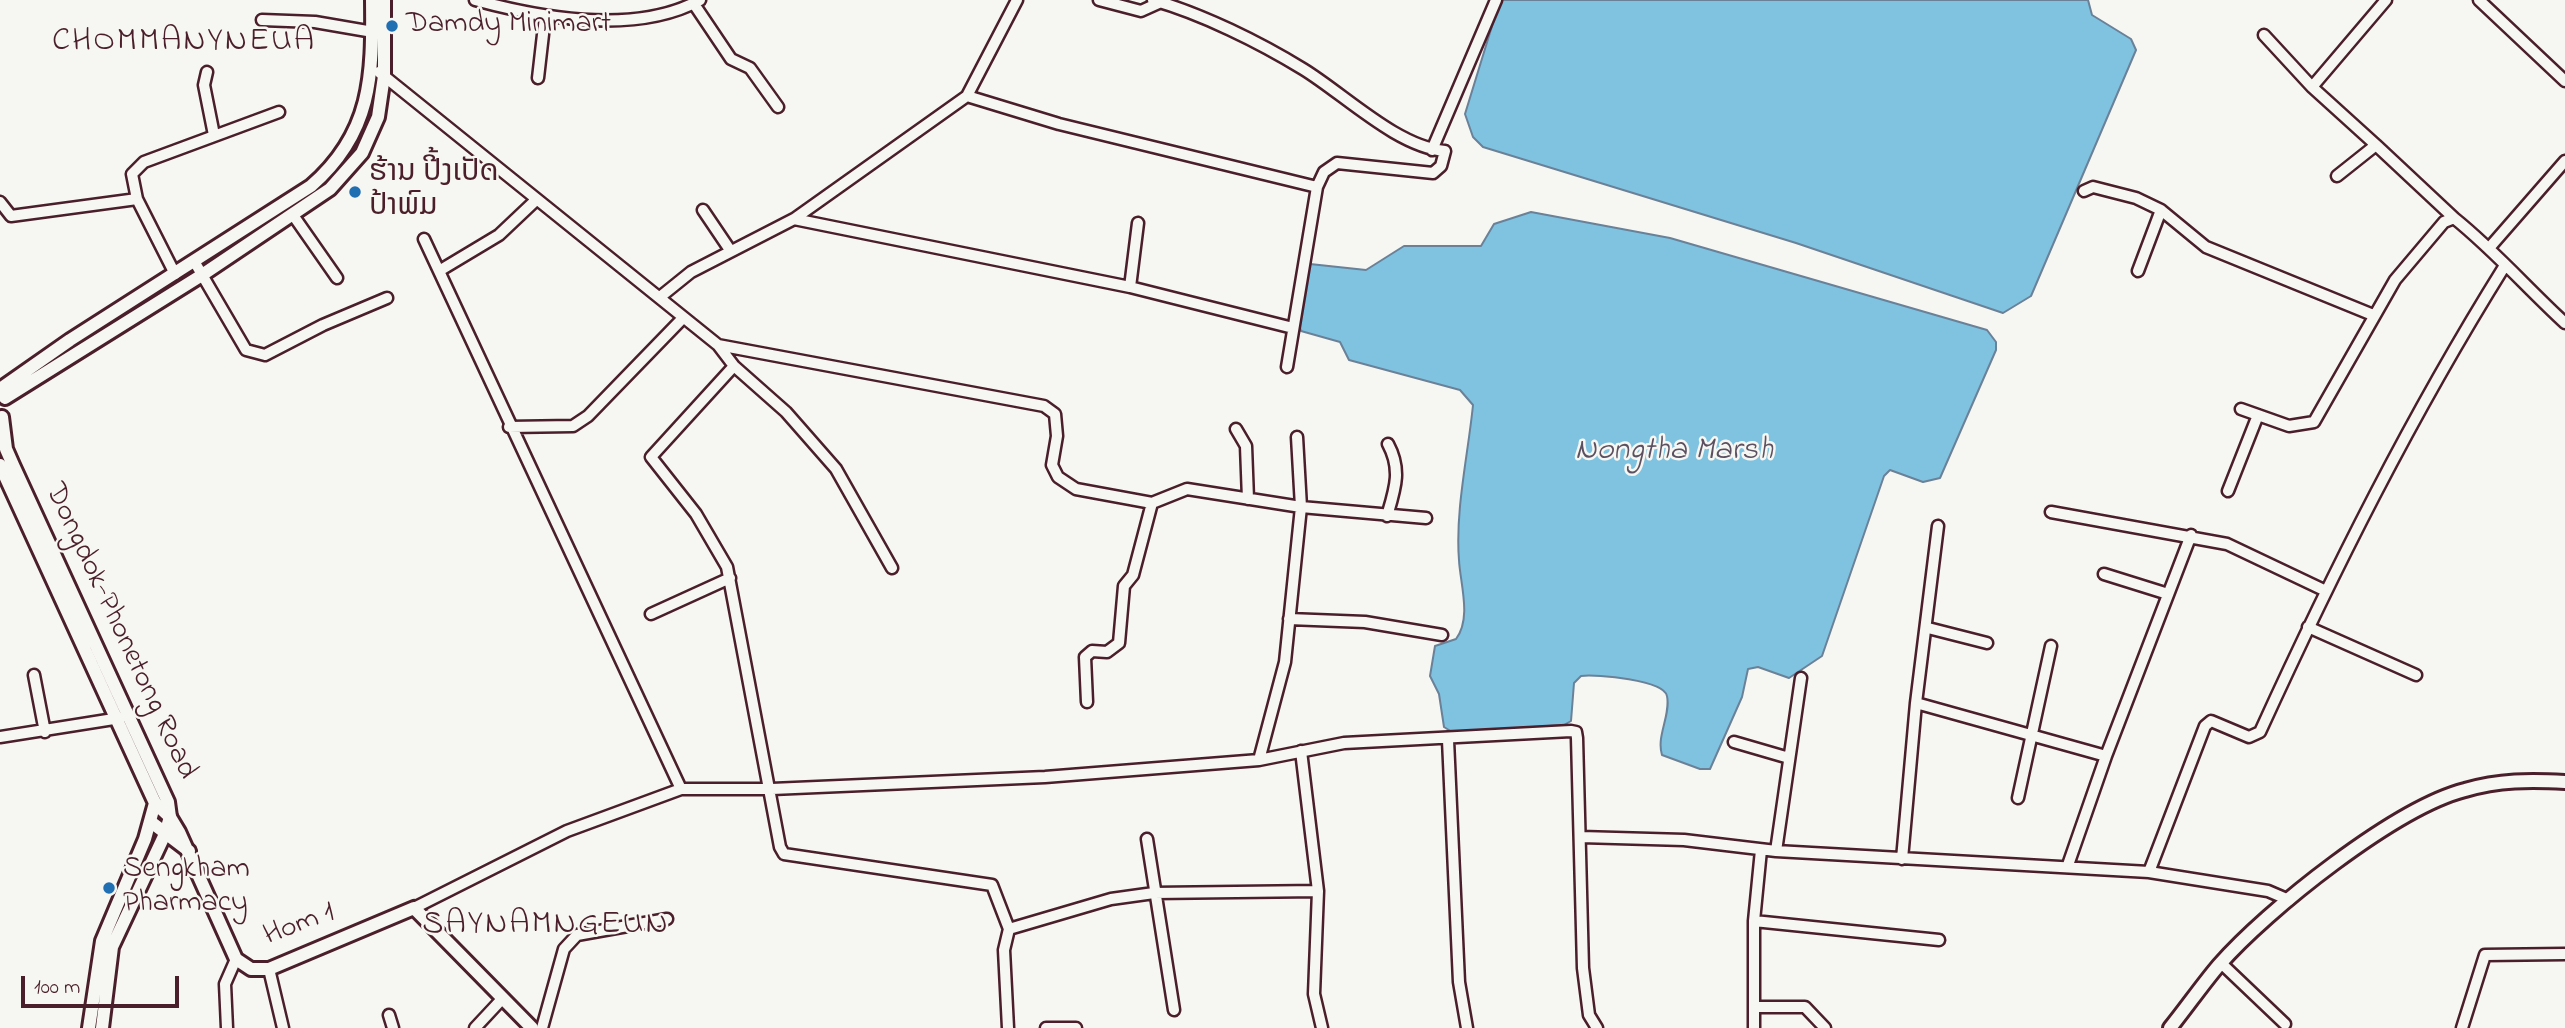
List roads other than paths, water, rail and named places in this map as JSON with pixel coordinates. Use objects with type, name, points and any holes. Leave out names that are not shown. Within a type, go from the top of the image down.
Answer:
[{"type":"main road","points":[[2,393],[70,340],[311,186],[335,164],[359,121],[367,96],[373,32],[372,0]]},
{"type":"main road","points":[[2,393],[201,275],[330,189],[362,153],[378,117],[384,76],[384,0]]},
{"type":"main road","name":"Dongdok-Phonetong Road","points":[[2,393],[7,404],[1,417],[10,457],[122,717],[155,803],[151,822],[102,941],[89,1028]]},
{"type":"main road","name":"Dongdok-Phonetong Road","points":[[0,465],[122,717],[168,802],[170,817],[164,834],[112,947],[102,1028]]},
{"type":"main road","points":[[2170,1028],[2221,963],[2289,901],[2376,835],[2411,813],[2462,790],[2508,780],[2565,782]]},
{"type":"main road","name":"Hom 1","points":[[155,803],[170,817],[190,852],[236,959],[251,969],[269,969],[414,908]]},
{"type":"main road","points":[[151,822],[190,852]]},
{"type":"main road","points":[[414,908],[531,1028]]},
{"type":"street","points":[[475,0],[545,17],[586,20],[640,17],[697,2],[731,59],[750,68],[778,107]]},
{"type":"street","points":[[660,298],[691,272],[794,219],[967,96],[1017,0]]},
{"type":"street","points":[[1099,0],[1141,10],[1157,1],[1185,9],[1300,67],[1402,136],[1432,150],[1445,151],[1441,166],[1433,173],[1337,163],[1329,166],[1317,187],[1287,367]]},
{"type":"street","points":[[1432,150],[1496,0]]},
{"type":"street","points":[[2312,87],[2386,0]]},
{"type":"street","points":[[2479,0],[2565,81]]},
{"type":"street","points":[[538,78],[545,17]]},
{"type":"street","points":[[262,20],[315,22],[373,32]]},
{"type":"street","points":[[2264,35],[2312,87],[2454,218],[2490,247],[2504,267],[2565,323]]},
{"type":"street","points":[[370,66],[718,345],[734,366],[786,412],[836,468],[892,568]]},
{"type":"street","points":[[207,72],[204,85],[214,135]]},
{"type":"street","points":[[967,96],[1059,124],[1317,187]]},
{"type":"street","points":[[175,274],[137,199],[132,181],[135,168],[214,135],[279,112]]},
{"type":"street","points":[[2337,176],[2376,145]]},
{"type":"street","points":[[2490,247],[2565,161]]},
{"type":"street","points":[[2084,191],[2093,187],[2136,198],[2161,210],[2206,247],[2373,315]]},
{"type":"street","points":[[0,218],[137,199]]},
{"type":"street","points":[[439,271],[499,235],[536,200]]},
{"type":"street","points":[[0,202],[11,216]]},
{"type":"street","points":[[703,210],[730,250]]},
{"type":"street","points":[[2138,271],[2161,210]]},
{"type":"street","points":[[293,215],[337,278]]},
{"type":"street","points":[[2241,409],[2289,426],[2314,422],[2327,404],[2373,315],[2406,265],[2444,222],[2454,218]]},
{"type":"street","points":[[794,219],[1130,287],[1293,328]]},
{"type":"street","points":[[1130,287],[1138,223]]},
{"type":"street","points":[[424,239],[509,427],[681,789]]},
{"type":"street","points":[[194,261],[246,350],[265,355],[323,325],[387,298]]},
{"type":"street","points":[[2149,872],[2205,726],[2211,721],[2249,737],[2260,732],[2364,511],[2464,331],[2504,267]]},
{"type":"street","points":[[509,427],[573,426],[588,416],[682,318]]},
{"type":"street","points":[[718,345],[1044,406],[1055,414],[1057,436],[1052,465],[1058,477],[1076,489],[1152,503],[1188,489],[1301,507],[1387,516],[1426,517]]},
{"type":"street","points":[[734,366],[651,457],[696,513],[727,567],[784,854],[992,885],[1009,929],[1004,950],[1008,1028]]},
{"type":"street","points":[[2228,491],[2258,415]]},
{"type":"street","points":[[1236,429],[1246,446],[1248,499]]},
{"type":"street","points":[[1259,760],[1285,662],[1301,507],[1297,437]]},
{"type":"street","points":[[1387,516],[1398,480],[1398,469],[1388,444]]},
{"type":"street","points":[[1087,702],[1085,657],[1093,651],[1107,652],[1119,643],[1124,586],[1133,575],[1152,503]]},
{"type":"street","points":[[2051,512],[2191,535],[2227,544],[2326,591]]},
{"type":"street","points":[[1902,859],[1916,703],[1928,628],[1938,526]]},
{"type":"street","points":[[2068,865],[2106,756],[2191,535]]},
{"type":"street","points":[[2104,575],[2168,594]]},
{"type":"street","points":[[652,614],[730,578]]},
{"type":"street","points":[[1289,619],[1365,622],[1442,635]]},
{"type":"street","points":[[2308,627],[2416,675]]},
{"type":"street","points":[[1928,628],[1987,643]]},
{"type":"street","points":[[2018,799],[2034,736],[2051,646]]},
{"type":"street","points":[[34,675],[45,732]]},
{"type":"street","points":[[1776,851],[1801,678]]},
{"type":"street","points":[[1916,703],[2106,756]]},
{"type":"street","points":[[0,737],[45,732],[122,717]]},
{"type":"street","points":[[414,908],[567,831],[681,789],[772,789],[1045,777],[1259,760],[1344,743],[1576,732],[1583,968],[1589,1016],[1597,1028]]},
{"type":"street","points":[[1448,740],[1458,955],[1467,1028]]},
{"type":"street","points":[[1734,742],[1789,758]]},
{"type":"street","points":[[1301,751],[1318,891],[1314,994],[1322,1028]]},
{"type":"street","points":[[1581,837],[1684,840],[1776,851],[2068,865],[2149,872],[2269,891],[2289,901]]},
{"type":"street","points":[[1147,839],[1174,1010]]},
{"type":"street","points":[[1754,1028],[1754,921],[1761,849]]},
{"type":"street","points":[[1009,929],[1097,903],[1154,893],[1318,891]]},
{"type":"street","points":[[542,1028],[564,949],[577,935],[667,919]]},
{"type":"street","points":[[1754,921],[1939,940]]},
{"type":"street","points":[[2462,1028],[2485,955],[2565,954]]},
{"type":"street","points":[[227,1028],[225,984],[236,959]]},
{"type":"street","points":[[2221,963],[2284,1024]]},
{"type":"street","points":[[269,969],[283,1028]]},
{"type":"street","points":[[475,1028],[503,998]]},
{"type":"street","points":[[1754,1007],[1805,1007],[1825,1028]]},
{"type":"street","points":[[388,1015],[393,1028]]},
{"type":"street","points":[[1046,1028],[1076,1028]]},
{"type":"water","points":[[1500,0],[2088,0],[2092,15],[2131,39],[2136,50],[2031,296],[2003,313],[1796,243],[1483,147],[1473,137],[1465,114]]},
{"type":"water","name":"Nongtha Marsh","points":[[1531,212],[1670,238],[1987,330],[1996,342],[1996,350],[1940,478],[1923,482],[1890,470],[1884,476],[1822,656],[1789,678],[1758,667],[1748,669],[1742,697],[1710,769],[1700,769],[1662,755],[1661,740],[1667,696],[1655,686],[1629,679],[1581,676],[1574,683],[1571,721],[1564,725],[1452,732],[1444,727],[1439,694],[1430,676],[1435,646],[1456,639],[1463,621],[1464,600],[1458,541],[1473,405],[1460,390],[1349,360],[1340,342],[1301,331],[1299,325],[1310,264],[1366,270],[1404,246],[1481,246],[1494,224]]},
{"type":"place","name":"Damdy Minimart","points":[[392,26]]},
{"type":"place","name":"ຮ້ານ ປີ້ງເປັດ ປ້າພົມ","points":[[355,192]]},
{"type":"place","name":"Sengkham Pharmacy","points":[[109,888]]},
{"type":"district","name":"CHOMMANYNEUA","points":[[184,44]]},
{"type":"district","name":"SAYNAMNGEUN","points":[[546,927]]}]
